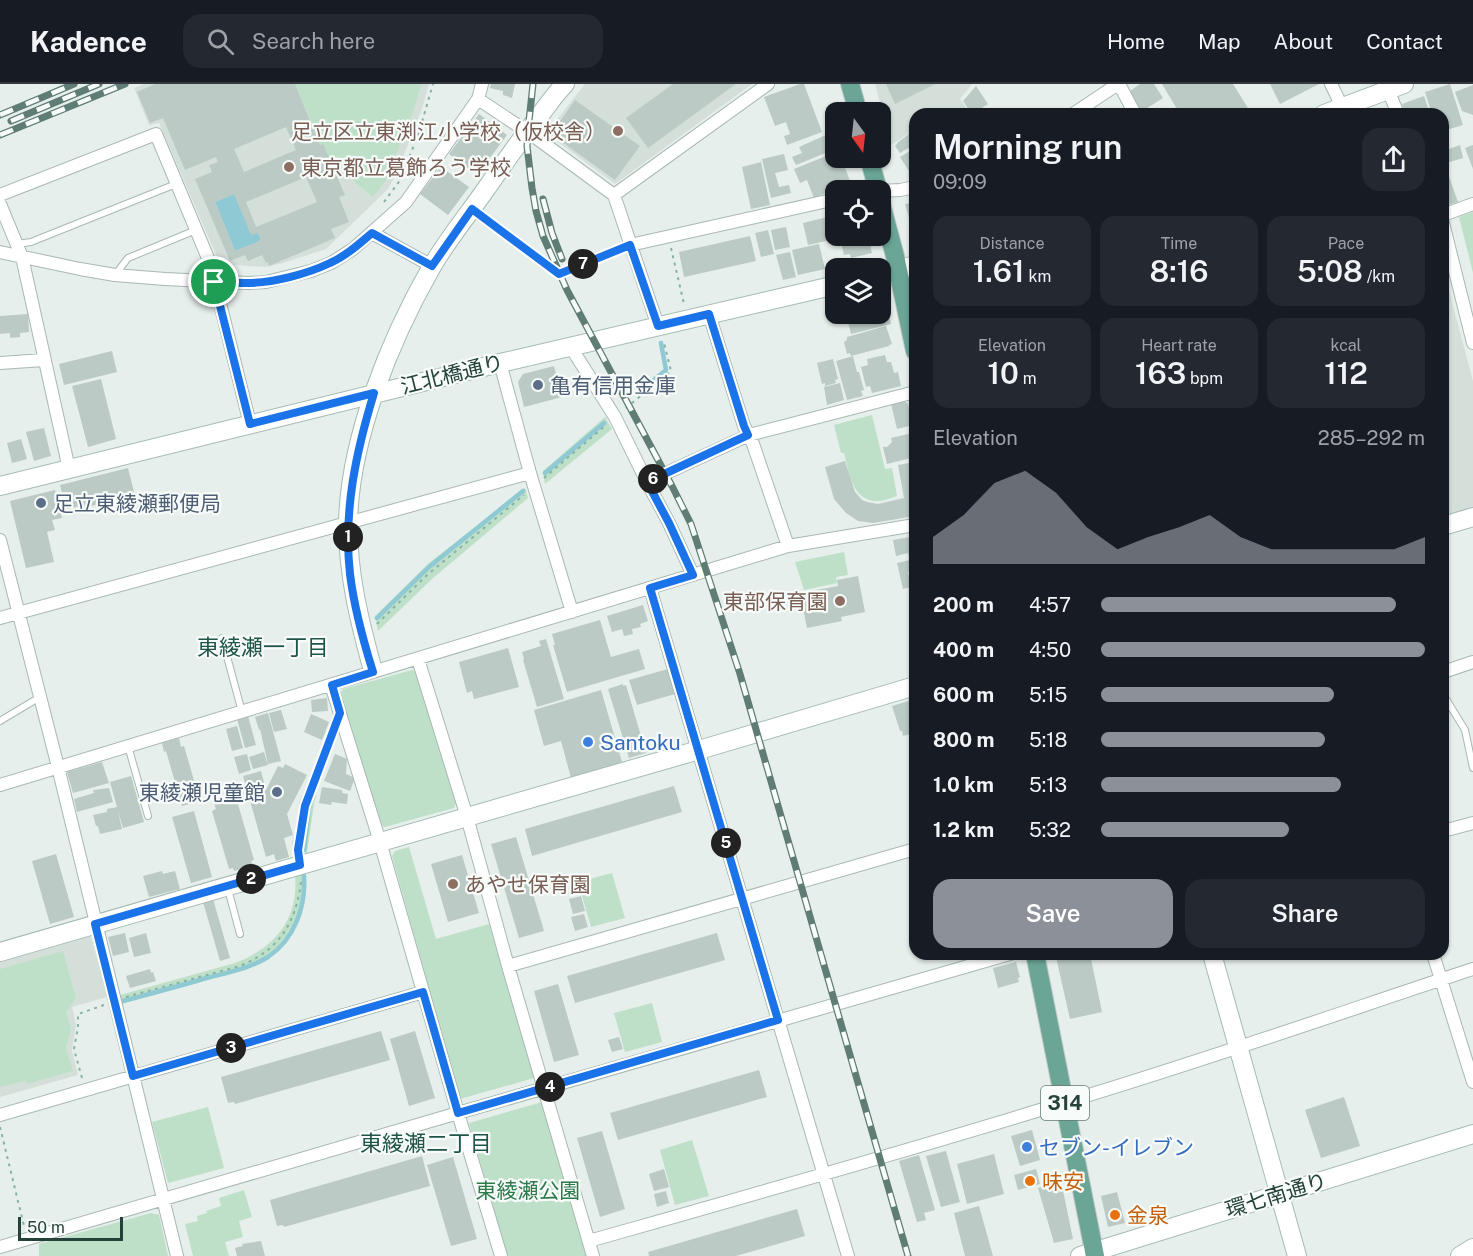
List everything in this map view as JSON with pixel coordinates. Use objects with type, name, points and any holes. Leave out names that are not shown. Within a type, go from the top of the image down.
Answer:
[{"type":"main road","points":[[850,84],[855,102]]},
{"type":"main road","points":[[891,243],[909,322]]},
{"type":"main road","name":"314","points":[[1036,960],[1065,1103],[1089,1254]]},
{"type":"street","points":[[0,252],[115,275],[214,282],[248,284],[266,282],[311,271],[331,263],[352,249],[406,202],[478,99],[482,84]]},
{"type":"street","points":[[372,670],[353,590],[348,550],[348,523],[353,478],[374,393],[408,311],[432,266],[527,132],[565,84]]},
{"type":"street","points":[[614,195],[768,84]]},
{"type":"street","points":[[1081,108],[1118,84],[1131,108]]},
{"type":"street","points":[[1331,84],[1343,108]]},
{"type":"street","points":[[1350,108],[1393,86],[1397,108]]},
{"type":"street","points":[[478,99],[614,195],[658,326]]},
{"type":"street","points":[[0,195],[156,134],[210,263],[250,424]]},
{"type":"street","points":[[891,190],[909,188]]},
{"type":"street","points":[[630,245],[825,201]]},
{"type":"street","points":[[0,204],[22,257],[69,469]]},
{"type":"street","points":[[1449,213],[1473,204]]},
{"type":"street","points":[[372,233],[432,266]]},
{"type":"street","points":[[1449,247],[1473,343]]},
{"type":"street","name":"江北橋通り","points":[[0,486],[374,393],[825,288]]},
{"type":"street","points":[[709,314],[744,426],[789,546]]},
{"type":"street","points":[[570,346],[615,417],[693,575]]},
{"type":"street","points":[[0,363],[44,360]]},
{"type":"street","points":[[500,363],[572,612]]},
{"type":"street","points":[[647,482],[748,435],[909,394]]},
{"type":"street","points":[[0,618],[530,473]]},
{"type":"street","points":[[1449,524],[1473,517]]},
{"type":"street","points":[[0,785],[332,685],[372,670],[418,659],[789,546],[909,526]]},
{"type":"street","points":[[0,540],[58,767],[177,1256]]},
{"type":"street","points":[[650,588],[848,1256]]},
{"type":"street","points":[[418,659],[467,817],[593,1256]]},
{"type":"street","points":[[1449,670],[1473,662]]},
{"type":"street","points":[[332,685],[501,1256]]},
{"type":"street","points":[[0,952],[909,688]]},
{"type":"street","points":[[1449,829],[1473,823]]},
{"type":"street","points":[[508,966],[909,851]]},
{"type":"street","points":[[0,1247],[989,960]]},
{"type":"street","points":[[1214,960],[1297,1256]]},
{"type":"street","points":[[1435,960],[1473,1082]]},
{"type":"street","points":[[589,1242],[1065,1103],[1473,969]]},
{"type":"street","points":[[0,1115],[423,992]]},
{"type":"street","name":"環七南通り","points":[[1089,1254],[1473,1134]]},
{"type":"street","points":[[1460,1256],[1473,1248]]},
{"type":"lane","points":[[17,244],[31,242],[176,184]]},
{"type":"lane","points":[[472,209],[559,274],[630,245]]},
{"type":"lane","points":[[115,275],[128,258],[196,230]]},
{"type":"lane","points":[[222,638],[242,712]]},
{"type":"lane","points":[[0,721],[40,697]]},
{"type":"lane","points":[[1449,704],[1465,730],[1473,768]]},
{"type":"lane","points":[[128,746],[148,816]]},
{"type":"lane","points":[[227,886],[240,934]]},
{"type":"path","points":[[384,203],[401,179],[419,132],[433,84]]},
{"type":"path","points":[[671,246],[685,307]]},
{"type":"path","points":[[82,1078],[74,1049],[78,1014],[114,1001],[240,966],[264,953],[290,925],[297,907],[302,879],[298,850],[305,806],[340,713]]},
{"type":"path","points":[[0,1127],[27,1239]]},
{"type":"shaded area","name":"東京都立葛飾ろう学校","points":[[144,84],[429,84],[422,109],[388,189],[326,249],[265,267],[220,264],[159,123],[149,125],[134,88]]},
{"type":"shaded area","name":"足立区立東渕江小学校（仮校舎）","points":[[585,84],[752,84],[615,184],[550,136],[551,127]]},
{"type":"shaded area","points":[[875,84],[972,84],[960,99],[966,108],[909,108],[909,133],[891,145],[891,102],[880,102]]},
{"type":"shaded area","points":[[1449,291],[1473,381],[1473,507],[1449,514]]},
{"type":"shaded area","points":[[91,936],[107,997],[72,1007],[76,1025],[72,1050],[78,1075],[0,1097],[0,961]]},
{"type":"green space","points":[[295,84],[421,84],[415,106],[386,180],[373,197],[327,159]]},
{"type":"green space","points":[[1473,212],[1473,273],[1459,217]]},
{"type":"green space","points":[[872,415],[885,469],[892,468],[897,496],[880,501],[869,500],[857,491],[844,453],[841,453],[834,425]]},
{"type":"green space","points":[[605,417],[612,429],[545,484],[543,471]]},
{"type":"green space","points":[[525,488],[528,498],[432,579],[378,631],[375,616],[429,563]]},
{"type":"green space","points":[[844,552],[848,575],[836,577],[837,583],[804,590],[795,562]]},
{"type":"green space","points":[[412,670],[417,672],[456,803],[454,808],[385,827],[380,824],[339,695],[343,689]]},
{"type":"green space","points":[[334,713],[339,730],[319,784],[307,853],[295,856],[292,842],[297,830],[299,803]]},
{"type":"green space","points":[[409,847],[436,939],[489,924],[534,1078],[460,1099],[392,856],[395,851]]},
{"type":"green space","points":[[305,872],[305,896],[301,916],[289,938],[273,954],[247,969],[122,1004],[120,995],[235,963],[262,949],[282,930],[293,905],[295,875]]},
{"type":"green space","points":[[612,873],[625,918],[591,927],[578,882]]},
{"type":"green space","points":[[63,951],[76,998],[66,1012],[71,1028],[66,1048],[73,1071],[27,1084],[25,1081],[0,1087],[0,969]]},
{"type":"green space","points":[[652,1003],[662,1042],[625,1052],[614,1013]]},
{"type":"green space","name":"東綾瀬公園","points":[[542,1102],[587,1256],[507,1256],[469,1123]]},
{"type":"green space","points":[[208,1107],[224,1168],[168,1183],[152,1122]]},
{"type":"green space","points":[[692,1140],[709,1196],[675,1205],[660,1150]]},
{"type":"green space","points":[[244,1190],[252,1217],[239,1221],[243,1237],[225,1242],[229,1256],[193,1256],[185,1224],[198,1221],[197,1216],[221,1206],[219,1198]]},
{"type":"green space","points":[[151,1213],[159,1215],[168,1256],[39,1256],[39,1244]]},
{"type":"water","points":[[234,194],[255,233],[258,233],[261,239],[235,251],[215,202]]},
{"type":"building","points":[[155,84],[295,84],[320,145],[323,144],[345,195],[339,197],[349,222],[331,229],[335,238],[269,266],[262,255],[248,261],[245,255],[230,261],[195,179],[212,172],[209,165],[218,162],[216,157],[185,170],[163,118],[150,123],[137,92]],"holes":[[[286,127],[296,150],[244,172],[234,149]],[[306,177],[317,202],[256,227],[246,202]],[[234,194],[251,235],[258,233],[261,239],[235,251],[215,202]]]},
{"type":"building","points":[[491,84],[515,84],[512,98],[503,95],[503,91],[490,88]]},
{"type":"building","points":[[673,84],[736,84],[648,148],[626,118]]},
{"type":"building","points":[[804,84],[822,132],[787,145],[784,136],[790,134],[786,122],[775,126],[764,97]]},
{"type":"building","points":[[886,84],[935,84],[895,104]]},
{"type":"building","points":[[1140,84],[1154,84],[1163,98],[1147,108],[1139,108],[1130,91]]},
{"type":"building","points":[[1162,84],[1233,84],[1248,108],[1176,108]]},
{"type":"building","points":[[1270,84],[1319,84],[1280,104]]},
{"type":"building","points":[[1450,84],[1463,125],[1449,129],[1449,108],[1430,108],[1425,92]]},
{"type":"building","points":[[1473,85],[1473,115],[1462,111],[1455,92]]},
{"type":"building","points":[[976,86],[988,104],[982,108],[968,108],[963,101]]},
{"type":"building","points":[[1424,96],[1428,108],[1404,108],[1402,104]]},
{"type":"building","points":[[575,100],[640,146],[615,180],[551,134]]},
{"type":"building","points":[[479,114],[507,135],[477,175],[449,154]]},
{"type":"building","points":[[909,134],[909,148],[900,153],[895,146]]},
{"type":"building","points":[[825,135],[825,153],[796,165],[792,157],[802,153],[799,147]]},
{"type":"building","points":[[1460,145],[1463,158],[1449,162],[1449,149]]},
{"type":"building","points":[[1473,145],[1473,169],[1465,148]]},
{"type":"building","points":[[909,152],[909,171],[900,157]]},
{"type":"building","points":[[784,154],[788,170],[775,173],[779,187],[789,185],[791,193],[771,198],[762,159]]},
{"type":"building","points":[[825,156],[825,168],[845,168],[850,180],[825,180],[825,193],[814,198],[807,180],[800,183],[794,169]]},
{"type":"building","points":[[761,162],[770,205],[751,209],[742,167]]},
{"type":"building","points":[[441,167],[469,187],[448,215],[420,194]]},
{"type":"building","points":[[1449,176],[1458,202],[1449,205]]},
{"type":"building","points":[[909,203],[909,218],[905,204]]},
{"type":"building","points":[[825,218],[825,241],[808,245],[803,223]]},
{"type":"building","points":[[786,227],[790,247],[775,250],[771,230]]},
{"type":"building","points":[[768,230],[774,254],[761,257],[755,233]]},
{"type":"building","points":[[750,236],[756,261],[684,277],[679,252]]},
{"type":"building","points":[[819,244],[825,269],[798,275],[792,250]]},
{"type":"building","points":[[842,246],[870,246],[872,253],[851,258],[850,254],[844,255]]},
{"type":"building","points":[[790,252],[796,277],[783,280],[776,255]]},
{"type":"building","points":[[28,314],[29,332],[20,333],[20,337],[10,338],[10,333],[0,334],[0,316]]},
{"type":"building","points":[[848,324],[891,324],[851,334]]},
{"type":"building","points":[[886,326],[892,344],[851,356],[850,353],[847,354],[844,342],[847,337]]},
{"type":"building","points":[[112,351],[117,372],[64,385],[59,364]]},
{"type":"building","points":[[885,355],[887,362],[891,362],[894,373],[898,372],[901,386],[872,393],[870,386],[866,387],[861,367],[868,365],[867,359]]},
{"type":"building","points":[[853,356],[864,390],[861,391],[863,396],[847,400],[836,361]]},
{"type":"building","points":[[833,359],[838,379],[835,380],[836,383],[825,386],[825,383],[822,384],[817,363]]},
{"type":"building","points":[[554,366],[562,397],[524,407],[518,382],[523,374]]},
{"type":"building","points":[[101,379],[116,439],[88,447],[72,386]]},
{"type":"building","points":[[840,383],[844,400],[827,405],[824,387]]},
{"type":"building","points":[[904,401],[908,404],[909,426],[897,429],[891,404]]},
{"type":"building","points":[[44,428],[51,456],[34,461],[26,432]]},
{"type":"building","points":[[909,434],[909,458],[887,464],[883,447],[887,447],[892,442],[891,438]]},
{"type":"building","points":[[21,439],[27,459],[12,463],[7,443]]},
{"type":"building","points":[[845,461],[855,492],[862,500],[878,504],[904,498],[898,465],[909,463],[909,517],[873,523],[858,521],[846,513],[834,499],[825,467]]},
{"type":"building","points":[[128,468],[134,492],[105,499],[106,501],[88,507],[83,505],[66,510],[60,485]]},
{"type":"building","points":[[55,490],[62,518],[52,520],[55,530],[47,532],[54,562],[26,568],[10,501]]},
{"type":"building","points":[[909,537],[909,557],[908,553],[896,556],[893,540]]},
{"type":"building","points":[[909,560],[909,588],[903,589],[897,563]]},
{"type":"building","points":[[858,576],[865,612],[841,617],[842,621],[807,628],[800,593],[838,586],[837,580]]},
{"type":"building","points":[[643,605],[648,621],[640,624],[641,627],[632,629],[633,634],[624,636],[622,629],[612,632],[607,616]]},
{"type":"building","points":[[600,620],[611,657],[639,649],[645,669],[567,692],[552,634]]},
{"type":"building","points":[[546,639],[564,699],[537,707],[522,652],[541,646],[539,641]]},
{"type":"building","points":[[508,648],[519,687],[474,699],[472,691],[467,693],[459,662]]},
{"type":"building","points":[[668,669],[675,694],[637,705],[629,680]]},
{"type":"building","points":[[623,684],[623,686],[626,685],[646,753],[629,758],[608,689]]},
{"type":"building","points":[[601,690],[622,762],[571,778],[561,741],[544,746],[534,710]]},
{"type":"building","points":[[327,698],[328,711],[312,712],[311,700]]},
{"type":"building","points":[[909,701],[909,734],[903,736],[900,731],[892,706]]},
{"type":"building","points":[[281,710],[287,729],[274,732],[269,713]]},
{"type":"building","points":[[268,713],[281,761],[268,764],[255,717]]},
{"type":"building","points":[[311,714],[329,722],[322,740],[304,732]]},
{"type":"building","points":[[248,716],[256,745],[245,748],[237,719]]},
{"type":"building","points":[[237,726],[243,748],[232,751],[226,729]]},
{"type":"building","points":[[179,738],[181,747],[184,746],[200,801],[182,806],[162,743]]},
{"type":"building","points":[[264,752],[268,765],[253,769],[249,757]]},
{"type":"building","points":[[247,754],[251,770],[239,774],[234,757]]},
{"type":"building","points":[[335,754],[347,759],[346,774],[355,778],[350,791],[324,781]]},
{"type":"building","points":[[102,762],[109,783],[73,793],[67,772]]},
{"type":"building","points":[[285,764],[307,775],[287,814],[293,835],[284,838],[289,857],[276,861],[274,854],[266,857],[243,776],[261,771],[266,790],[278,766],[283,768]]},
{"type":"building","points":[[131,776],[144,822],[123,828],[118,811],[122,829],[100,834],[93,815],[117,807],[110,782]]},
{"type":"building","points":[[674,786],[682,812],[532,856],[525,829]]},
{"type":"building","points":[[322,787],[342,790],[342,793],[348,794],[347,804],[319,803]]},
{"type":"building","points":[[109,788],[113,802],[77,812],[74,799],[94,793],[93,790]]},
{"type":"building","points":[[236,797],[254,860],[251,861],[253,865],[248,866],[249,869],[239,872],[234,871],[233,868],[229,869],[212,811],[216,809],[214,803]]},
{"type":"building","points":[[194,811],[212,877],[191,883],[172,817]]},
{"type":"building","points":[[516,837],[544,931],[519,938],[491,844]]},
{"type":"building","points":[[56,854],[74,917],[50,924],[32,861]]},
{"type":"building","points":[[462,855],[479,913],[448,922],[431,864]]},
{"type":"building","points":[[162,871],[163,874],[175,871],[180,889],[149,897],[143,876]]},
{"type":"building","points":[[581,896],[585,911],[573,914],[569,899]]},
{"type":"building","points":[[213,899],[230,958],[220,961],[203,902]]},
{"type":"building","points":[[584,914],[588,927],[575,931],[571,917]]},
{"type":"building","points":[[125,933],[129,952],[113,956],[108,937]]},
{"type":"building","points":[[146,933],[151,953],[134,957],[129,938]]},
{"type":"building","points":[[717,933],[725,960],[575,1003],[567,976]]},
{"type":"building","points":[[1057,960],[1091,960],[1102,1012],[1070,1019]]},
{"type":"building","points":[[1016,962],[1019,982],[998,988],[993,968]]},
{"type":"building","points":[[150,969],[156,981],[130,988],[126,976]]},
{"type":"building","points":[[558,984],[579,1055],[554,1062],[534,991]]},
{"type":"building","points":[[381,1031],[390,1060],[235,1104],[234,1102],[228,1103],[221,1077]]},
{"type":"building","points":[[415,1031],[435,1098],[409,1106],[390,1039]]},
{"type":"building","points":[[619,1037],[623,1049],[612,1052],[608,1040]]},
{"type":"building","points":[[759,1070],[767,1097],[618,1140],[610,1113]]},
{"type":"building","points":[[1344,1097],[1360,1146],[1321,1158],[1305,1110]]},
{"type":"building","points":[[1032,1130],[1040,1160],[1020,1166],[1011,1136]]},
{"type":"building","points":[[602,1131],[625,1209],[600,1217],[577,1138]]},
{"type":"building","points":[[946,1151],[960,1202],[941,1207],[926,1156]]},
{"type":"building","points":[[994,1154],[1004,1194],[967,1204],[957,1164]]},
{"type":"building","points":[[919,1155],[935,1210],[924,1213],[926,1220],[917,1222],[899,1161]]},
{"type":"building","points":[[422,1156],[430,1186],[284,1227],[283,1225],[277,1226],[270,1200]]},
{"type":"building","points":[[453,1157],[477,1239],[451,1246],[427,1165]]},
{"type":"building","points":[[664,1169],[669,1187],[654,1191],[649,1174]]},
{"type":"building","points":[[1036,1169],[1040,1184],[1018,1190],[1014,1175]]},
{"type":"building","points":[[1061,1181],[1073,1239],[1054,1243],[1038,1188]]},
{"type":"building","points":[[666,1191],[669,1203],[657,1207],[654,1194]]},
{"type":"building","points":[[1117,1192],[1125,1223],[1108,1227],[1101,1196]]},
{"type":"building","points":[[979,1206],[993,1256],[965,1256],[954,1213]]},
{"type":"building","points":[[797,1209],[805,1236],[736,1256],[649,1256],[648,1252]]},
{"type":"building","points":[[261,1241],[265,1256],[237,1256],[235,1248],[243,1246],[242,1244]]},
{"type":"waterway","points":[[643,389],[666,370],[661,343]]},
{"type":"waterway","points":[[545,473],[604,423]]},
{"type":"waterway","points":[[377,618],[429,567],[523,491]]},
{"type":"waterway","points":[[304,850],[311,798],[336,733]]},
{"type":"waterway","points":[[123,1001],[237,970],[268,957],[285,941],[297,921],[303,899],[304,876]]},
{"type":"railway","points":[[0,115],[74,84]]},
{"type":"railway","points":[[11,121],[99,84]]},
{"type":"railway","points":[[0,135],[125,84]]},
{"type":"railway","points":[[533,84],[527,146],[536,211],[543,236],[567,290],[691,524],[740,674],[908,1256]]},
{"type":"railway","points":[[543,199],[562,259]]},
{"type":"place","name":"足立区立東渕江小学校（仮校舎）","points":[[618,131]]},
{"type":"place","name":"東京都立葛飾ろう学校","points":[[289,167]]},
{"type":"place","name":"亀有信用金庫","points":[[538,385]]},
{"type":"place","name":"足立東綾瀬郵便局","points":[[41,503]]},
{"type":"place","name":"東部保育園","points":[[840,601]]},
{"type":"place","name":"Santoku","points":[[588,742]]},
{"type":"place","name":"東綾瀬児童館","points":[[277,792]]},
{"type":"place","name":"あやせ保育園","points":[[453,884]]},
{"type":"place","name":"セブン-イレブン","points":[[1027,1147]]},
{"type":"place","name":"味安","points":[[1030,1181]]},
{"type":"place","name":"金泉","points":[[1115,1215]]},
{"type":"district","name":"東綾瀬一丁目","points":[[263,647]]},
{"type":"district","name":"東綾瀬二丁目","points":[[426,1143]]},
{"type":"route","points":[[472,209],[559,274],[630,245],[658,326],[709,314],[748,435],[647,482],[693,575],[650,588],[778,1020],[458,1113],[423,992],[133,1076],[95,924],[300,865],[298,850],[305,806],[340,713],[332,685],[373,672],[350,573],[348,523],[353,478],[374,393],[250,424],[214,282],[248,284],[266,282],[311,271],[331,263],[372,233],[432,266],[472,209]]}]
